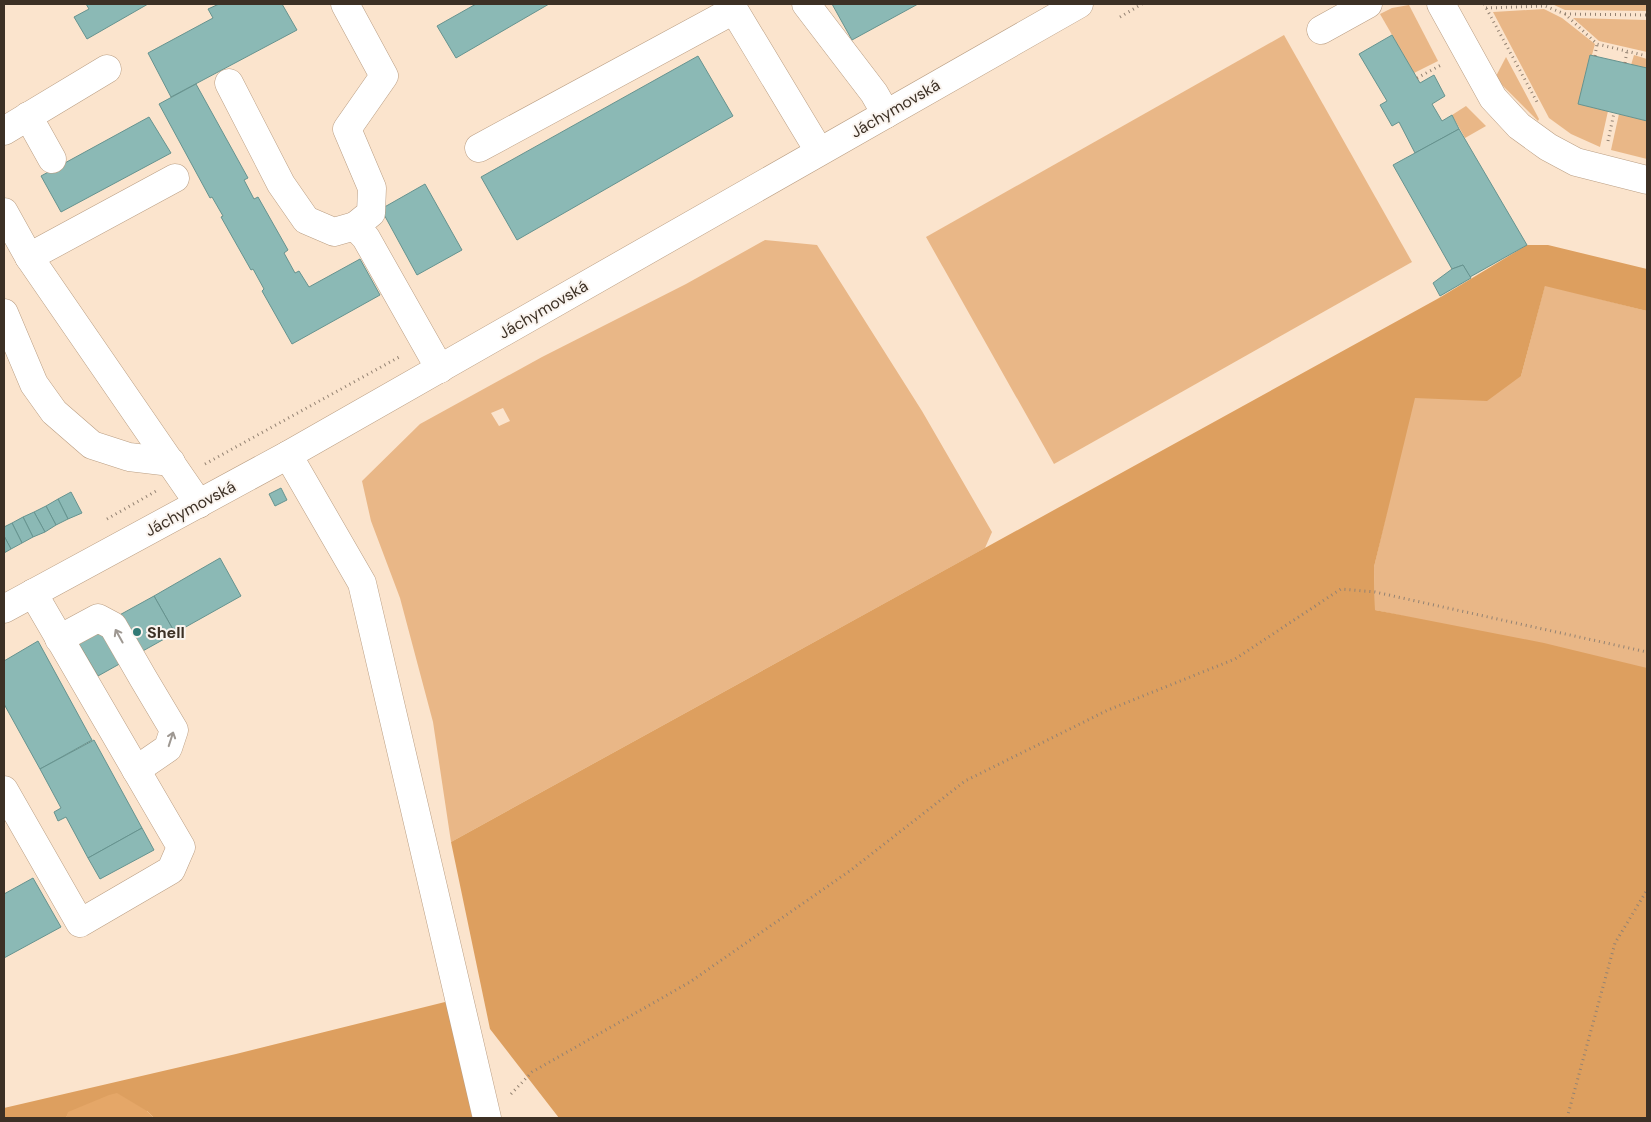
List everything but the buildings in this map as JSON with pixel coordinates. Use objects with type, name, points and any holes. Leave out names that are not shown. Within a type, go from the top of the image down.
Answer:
[{"type":"street","points":[[230,83],[281,184],[306,220],[334,232],[354,226],[371,213],[372,188],[347,129],[384,76],[345,4]]},
{"type":"street","points":[[806,4],[874,93],[886,114]]},
{"type":"street","name":"Jáchymovská","points":[[4,609],[288,455],[1079,4]]},
{"type":"street","points":[[1321,30],[1368,4]]},
{"type":"street","points":[[1441,4],[1493,98],[1519,126],[1548,147],[1576,162],[1647,180]]},
{"type":"street","points":[[478,148],[731,7],[819,151]]},
{"type":"street","points":[[4,131],[107,69]]},
{"type":"street","points":[[28,116],[52,159]]},
{"type":"street","points":[[29,257],[175,178]]},
{"type":"street","points":[[4,212],[29,257],[199,504]]},
{"type":"street","points":[[354,226],[366,238],[440,368]]},
{"type":"street","points":[[4,313],[34,384],[54,412],[92,445],[128,457],[171,462]]},
{"type":"street","points":[[288,455],[362,583],[487,1118]]},
{"type":"street","points":[[4,790],[80,922],[170,870],[181,847],[34,593]]},
{"type":"street","points":[[59,639],[98,618],[113,626],[174,730],[168,748],[136,770]]},
{"type":"path","points":[[1120,17],[1142,4]]},
{"type":"path","points":[[1537,103],[1485,6],[1545,6],[1564,14],[1597,44],[1647,56]]},
{"type":"path","points":[[1564,14],[1647,15]]},
{"type":"path","points":[[1595,56],[1597,44]]},
{"type":"path","points":[[1625,63],[1627,52]]},
{"type":"path","points":[[1417,78],[1445,63]]},
{"type":"path","points":[[1608,142],[1614,113]]},
{"type":"path","points":[[487,1118],[532,1072],[690,982],[852,870],[965,782],[1108,710],[1235,659],[1340,589],[1375,592],[1647,652]]},
{"type":"path","points":[[1566,1118],[1615,943],[1647,890]]},
{"type":"shaded area","points":[[1552,4],[1647,4],[1647,11],[1565,10]]},
{"type":"shaded area","points":[[1409,5],[1438,61],[1414,73],[1380,14],[1392,8]]},
{"type":"shaded area","points":[[1544,9],[1562,18],[1595,44],[1592,55],[1590,55],[1579,104],[1608,111],[1600,147],[1571,134],[1549,118],[1493,12]]},
{"type":"shaded area","points":[[1573,18],[1647,20],[1647,52],[1599,41]]},
{"type":"shaded area","points":[[1284,35],[1412,262],[1054,464],[926,237]]},
{"type":"shaded area","points":[[1634,55],[1647,59],[1647,68],[1631,65]]},
{"type":"shaded area","points":[[1506,57],[1539,119],[1538,121],[1495,78]]},
{"type":"shaded area","points":[[1466,106],[1486,126],[1465,138],[1452,115]]},
{"type":"shaded area","points":[[1619,114],[1647,121],[1647,159],[1611,150]]},
{"type":"shaded area","points":[[765,240],[817,245],[922,411],[992,532],[985,548],[451,842],[433,722],[400,598],[371,521],[362,481],[420,424],[542,357],[686,284]],"holes":[[[503,408],[510,421],[499,426],[491,413]]]},
{"type":"shaded area","points":[[1527,245],[1548,245],[1647,269],[1647,311],[1545,286],[1521,376],[1487,401],[1415,398],[1374,567],[1375,610],[1544,643],[1647,668],[1647,1118],[559,1118],[490,1029],[451,842],[1439,298]]},
{"type":"shaded area","points":[[1545,285],[1647,311],[1646,669],[1375,610],[1374,567],[1414,394],[1521,376]]},
{"type":"shaded area","points":[[449,1001],[474,1118],[154,1118],[147,1111],[69,1112],[66,1118],[4,1118],[4,1108],[236,1054]]},
{"type":"shaded area","points":[[117,1093],[147,1111],[154,1118],[66,1118],[68,1112]]},
{"type":"place","name":"Shell","points":[[137,632]]}]
